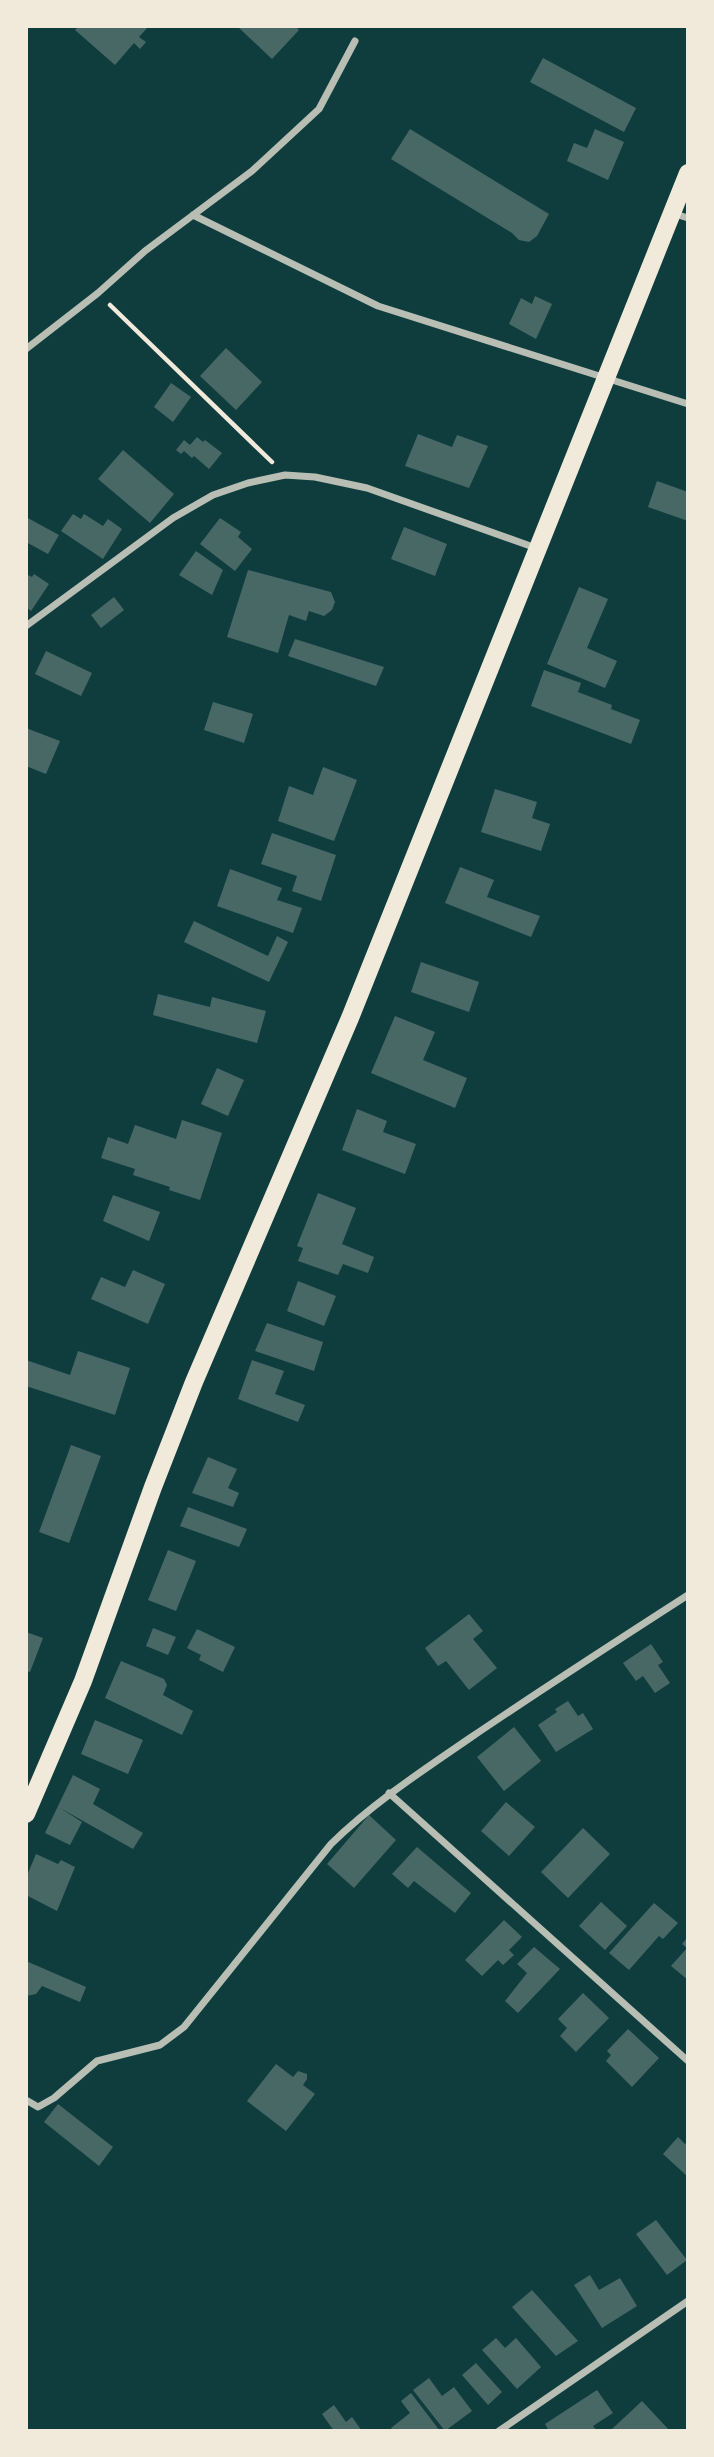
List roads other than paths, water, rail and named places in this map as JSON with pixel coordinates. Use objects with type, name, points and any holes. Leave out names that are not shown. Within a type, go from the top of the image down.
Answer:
[{"type":"main road","points":[[26,1814],[83,1681],[194,1382],[350,1018],[607,379],[679,216],[688,173]]},
{"type":"street","points":[[26,349],[98,293],[145,250],[252,171],[319,109],[355,41]]},
{"type":"street","points":[[193,215],[378,306],[688,404]]},
{"type":"street","points":[[26,626],[183,512],[213,495],[248,483],[285,475],[315,477],[367,488],[538,548]]},
{"type":"street","points":[[26,2101],[38,2107],[54,2098],[97,2061],[160,2045],[184,2027],[331,1844],[358,1818],[389,1793],[688,1595]]},
{"type":"street","points":[[389,1793],[688,2061]]},
{"type":"street","points":[[499,2431],[687,2302]]}]
